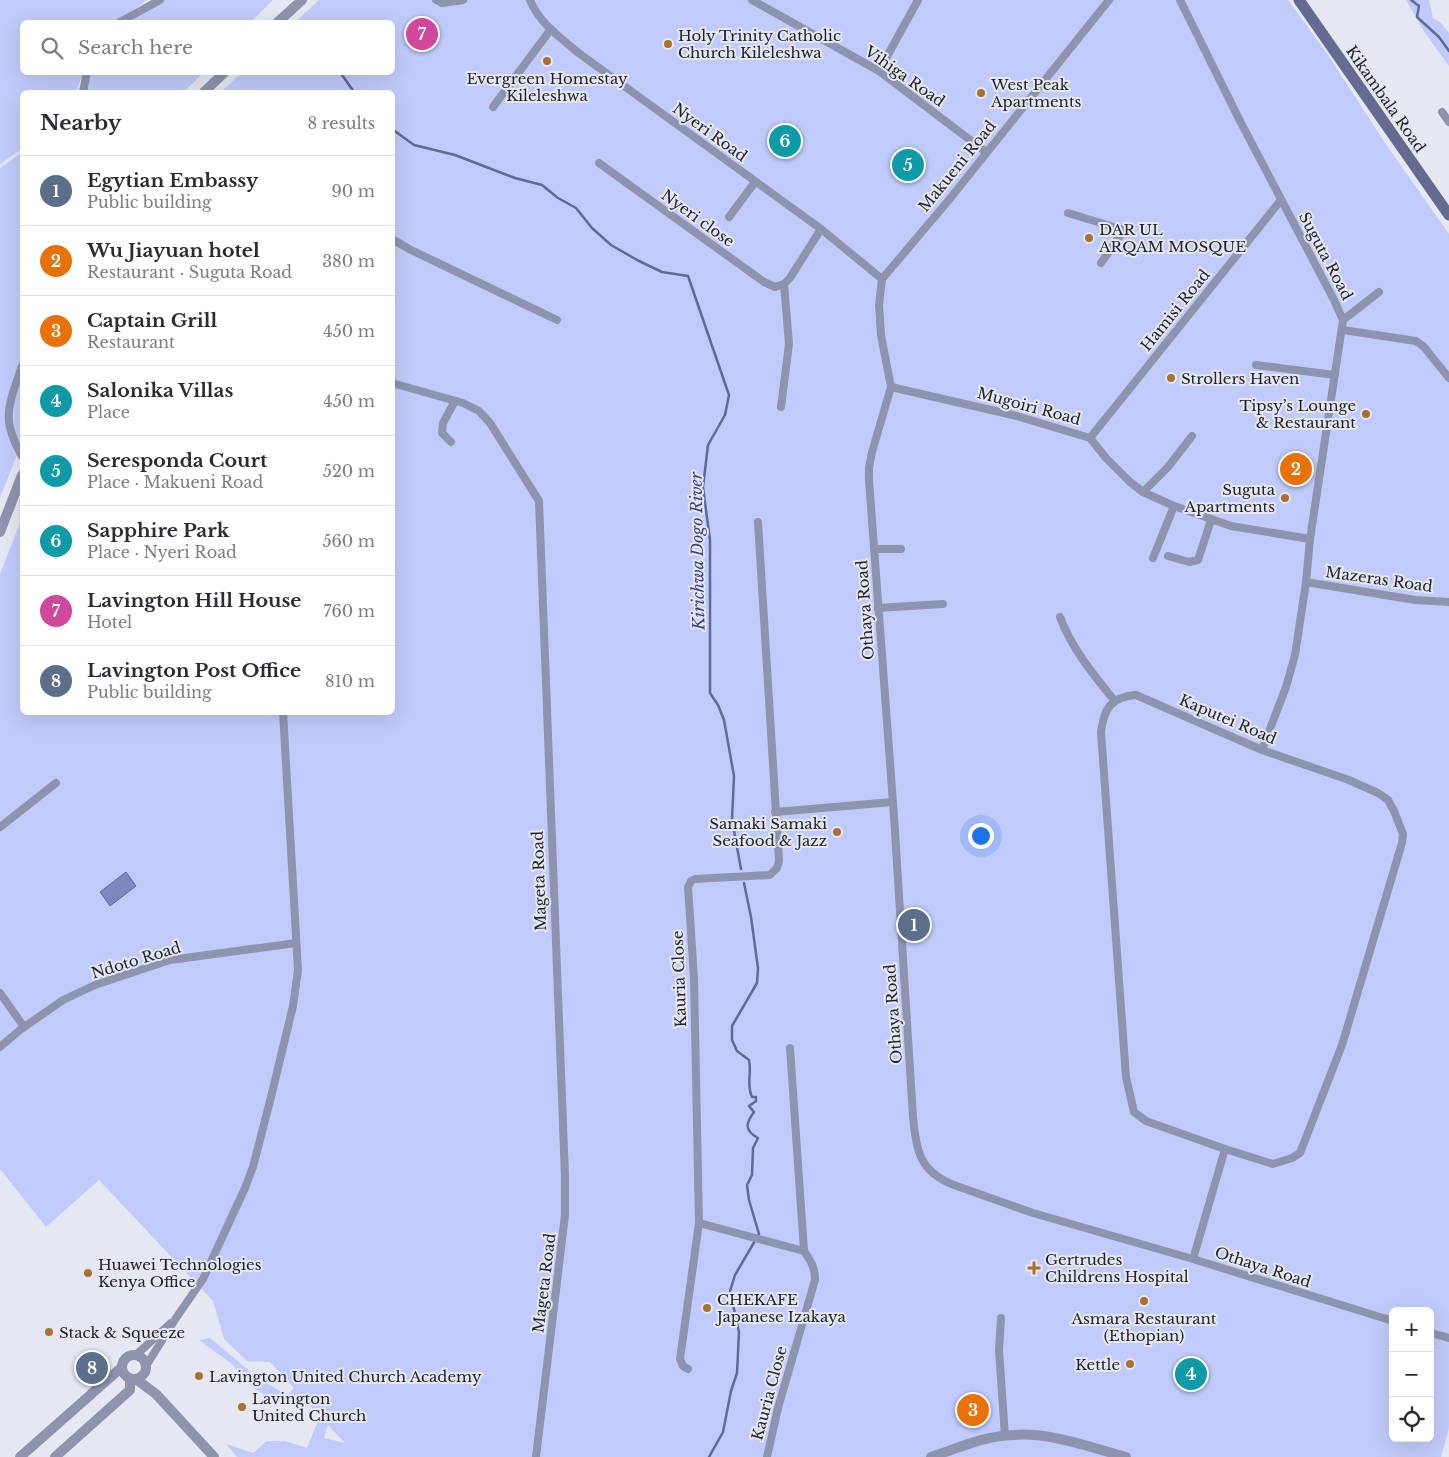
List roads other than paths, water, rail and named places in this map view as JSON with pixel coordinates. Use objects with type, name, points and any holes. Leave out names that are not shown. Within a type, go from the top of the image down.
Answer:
[{"type":"main road","name":"Kikambala Road","points":[[1299,0],[1449,215]]},
{"type":"street","points":[[124,20],[160,0]]},
{"type":"street","points":[[280,20],[302,0]]},
{"type":"street","points":[[436,0],[442,3],[463,0]]},
{"type":"street","name":"Nyeri Road","points":[[530,0],[543,22],[598,68],[820,229],[882,279]]},
{"type":"street","name":"Vihiga Road","points":[[752,0],[879,71],[986,152]]},
{"type":"street","points":[[879,71],[918,0]]},
{"type":"street","name":"Makueni Road","points":[[882,279],[948,201],[1109,0]]},
{"type":"street","name":"Suguta Road","points":[[1180,0],[1343,320],[1310,539],[1306,582],[1295,655],[1286,687],[1262,750]]},
{"type":"street","points":[[493,107],[551,29]]},
{"type":"street","points":[[83,90],[86,75]]},
{"type":"street","points":[[206,90],[222,75]]},
{"type":"street","points":[[1442,112],[1449,122]]},
{"type":"street","name":"Nyeri close","points":[[599,163],[764,282],[775,287],[784,284]]},
{"type":"street","points":[[729,217],[755,182]]},
{"type":"street","name":"Hamisi Road","points":[[1090,438],[1281,200]]},
{"type":"street","points":[[1068,213],[1124,230],[1101,263]]},
{"type":"street","points":[[781,407],[789,344],[784,284],[790,278],[820,229]]},
{"type":"street","points":[[395,241],[557,320]]},
{"type":"street","name":"Othaya Road","points":[[882,279],[879,305],[881,336],[891,387],[869,468],[915,1143],[919,1156],[930,1172],[944,1181],[1033,1213],[1193,1259],[1389,1320]]},
{"type":"street","points":[[1343,320],[1379,292]]},
{"type":"street","points":[[1343,330],[1416,341],[1424,347],[1449,378]]},
{"type":"street","points":[[1256,365],[1335,376]]},
{"type":"street","points":[[20,372],[8,408],[7,422],[13,441],[20,453]]},
{"type":"street","name":"Mageta Road","points":[[395,384],[472,406],[490,423],[539,501],[565,1215],[536,1457]]},
{"type":"street","name":"Mugoiri Road","points":[[891,387],[1017,416],[1090,438],[1114,467],[1143,492],[1174,506],[1232,526],[1310,539]]},
{"type":"street","points":[[451,442],[442,433],[442,426],[455,401]]},
{"type":"street","points":[[1143,492],[1168,467],[1192,436]]},
{"type":"street","points":[[0,532],[20,480]]},
{"type":"street","points":[[1153,558],[1174,506]]},
{"type":"street","points":[[1168,556],[1189,562],[1198,560],[1211,520]]},
{"type":"street","name":"Kauria Close","points":[[688,1369],[683,1366],[680,1358],[699,1223],[694,978],[688,887],[695,878],[770,875],[774,872],[779,861],[758,522]]},
{"type":"street","points":[[874,549],[902,549]]},
{"type":"street","name":"Mazeras Road","points":[[1306,582],[1415,600],[1449,602]]},
{"type":"street","points":[[878,608],[942,604]]},
{"type":"street","points":[[1060,617],[1081,658],[1114,700]]},
{"type":"street","name":"Kaputei Road","points":[[1125,696],[1144,698],[1262,750],[1378,792],[1388,800],[1403,834],[1400,852],[1348,1028],[1300,1153],[1292,1158],[1273,1164],[1146,1121],[1134,1112],[1126,1077],[1101,732],[1106,710],[1114,700],[1125,696]]},
{"type":"street","points":[[55,1457],[130,1390],[203,1279],[253,1167],[293,1006],[298,970],[284,715]]},
{"type":"street","points":[[0,827],[56,783]]},
{"type":"street","points":[[775,812],[893,802]]},
{"type":"street","name":"Ndoto Road","points":[[0,1047],[24,1027],[63,1000],[95,985],[170,960],[296,943]]},
{"type":"street","points":[[0,992],[24,1027]]},
{"type":"street","name":"Kauria Close","points":[[767,1457],[778,1408],[815,1280],[813,1265],[804,1251],[790,1048]]},
{"type":"street","points":[[1193,1259],[1225,1149]]},
{"type":"street","points":[[699,1223],[804,1251]]},
{"type":"street","points":[[136,1355],[176,1318]]},
{"type":"street","points":[[1001,1318],[999,1350],[1005,1436]]},
{"type":"street","points":[[1434,1334],[1449,1338]]},
{"type":"street","points":[[140,1374],[143,1359],[136,1355],[130,1355],[125,1358],[122,1367],[123,1373],[140,1374],[214,1457]]},
{"type":"street","points":[[20,1457],[122,1367]]},
{"type":"street","points":[[931,1457],[977,1441],[1014,1434],[1050,1437],[1126,1457]]},
{"type":"waterway","points":[[1411,0],[1419,6],[1417,17],[1439,37],[1449,51]]},
{"type":"waterway","name":"Kirichwa Dogo River","points":[[342,75],[353,90]]},
{"type":"waterway","name":"Kirichwa Dogo River","points":[[395,131],[414,145],[455,155],[515,178],[542,185],[558,198],[576,208],[592,228],[611,245],[662,272],[688,276],[729,395],[725,415],[708,445],[703,487],[710,540],[710,693],[718,705],[724,720],[734,776],[732,820],[741,869]]},
{"type":"waterway","name":"Kirichwa Dogo River","points":[[709,1457],[723,1432],[731,1391],[737,1373],[739,1332],[730,1291],[735,1275],[759,1234],[749,1200],[747,1185],[752,1175],[753,1148],[758,1138],[751,1133],[748,1127],[749,1120],[754,1112],[749,1106],[756,1101],[756,1097],[752,1097],[750,1092],[749,1060],[737,1051],[732,1040],[732,1026],[757,983],[758,968],[744,883]]},
{"type":"place","name":"Lavington Hill House","points":[[422,34]]},
{"type":"place","name":"Holy Trinity Catholic Church Kileleshwa","points":[[668,44]]},
{"type":"place","name":"Evergreen Homestay Kileleshwa","points":[[547,61]]},
{"type":"place","name":"West Peak Apartments","points":[[981,93]]},
{"type":"place","name":"Sapphire Park","points":[[785,141]]},
{"type":"place","name":"Seresponda Court","points":[[908,165]]},
{"type":"place","name":"DAR UL ARQAM MOSQUE","points":[[1089,238]]},
{"type":"place","name":"Strollers Haven","points":[[1171,378]]},
{"type":"place","name":"Tipsy’s Lounge & Restaurant","points":[[1366,414]]},
{"type":"place","name":"Wu Jiayuan hotel","points":[[1296,469]]},
{"type":"place","name":"Suguta Apartments","points":[[1285,498]]},
{"type":"place","name":"Samaki Samaki Seafood & Jazz","points":[[837,832]]},
{"type":"place","name":"Egytian Embassy","points":[[914,925]]},
{"type":"place","name":"Gertrudes Childrens Hospital","points":[[1034,1268]]},
{"type":"place","name":"Huawei Technologies Kenya Office","points":[[88,1273]]},
{"type":"place","name":"Asmara Restaurant (Ethopian)","points":[[1144,1301]]},
{"type":"place","name":"CHEKAFE Japanese Izakaya","points":[[707,1308]]},
{"type":"place","name":"Stack & Squeeze","points":[[49,1332]]},
{"type":"place","name":"Kettle","points":[[1130,1364]]},
{"type":"place","name":"Lavington Post Office","points":[[92,1368]]},
{"type":"place","name":"Salonika Villas","points":[[1191,1374]]},
{"type":"place","name":"Lavington United Church Academy","points":[[199,1376]]},
{"type":"place","name":"Lavington United Church","points":[[242,1407]]},
{"type":"place","name":"Captain Grill","points":[[973,1410]]}]
